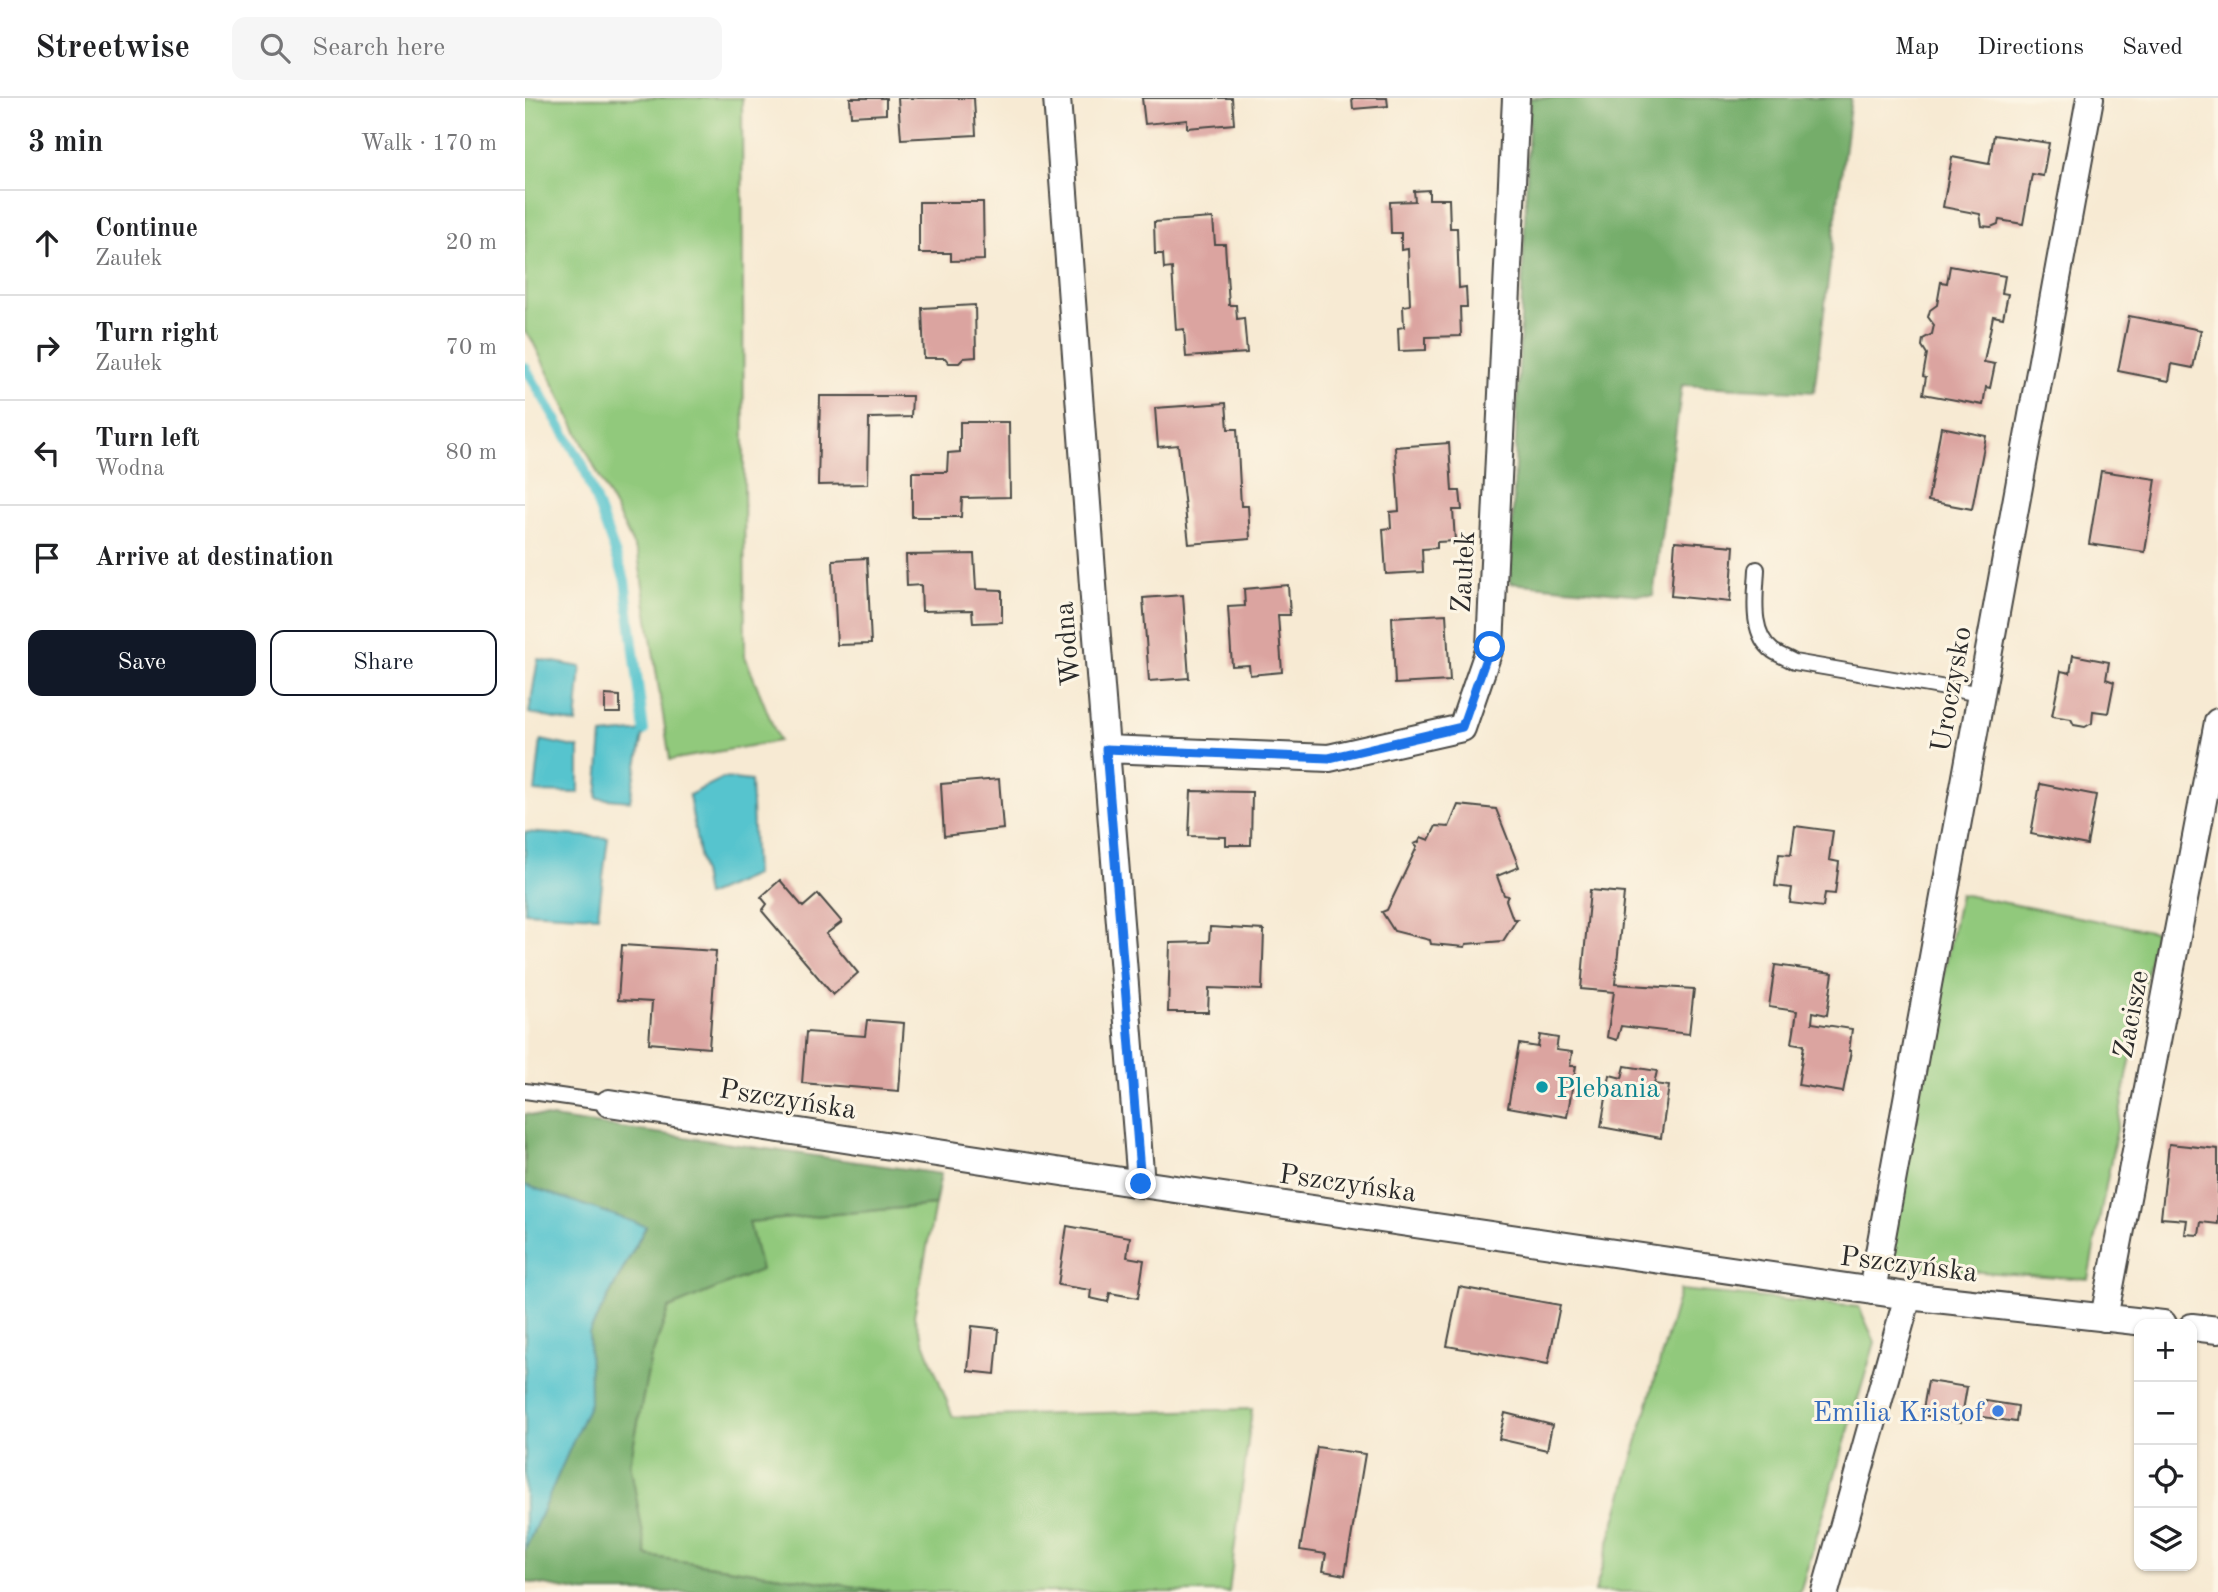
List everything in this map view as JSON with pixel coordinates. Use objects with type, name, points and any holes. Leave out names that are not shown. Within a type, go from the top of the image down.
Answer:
[{"type":"street","name":"Wodna","points":[[1057,98],[1141,1184]]},
{"type":"street","name":"Zaułek","points":[[1106,749],[1329,758],[1462,727],[1490,647],[1516,98]]},
{"type":"street","name":"Uroczysko","points":[[1873,1291],[2089,98]]},
{"type":"street","name":"Zacisze","points":[[2104,1318],[2218,722]]},
{"type":"street","name":"Pszczyńska","points":[[609,1102],[1141,1184],[1873,1291],[2134,1321]]},
{"type":"street","points":[[1825,1592],[1908,1296]]},
{"type":"street","points":[[2197,1328],[2218,1330]]},
{"type":"lane","points":[[1757,569],[1756,618],[1760,632],[1772,650],[1794,662],[1981,694]]},
{"type":"lane","name":"Pszczyńska","points":[[525,1091],[609,1102]]},
{"type":"green space","points":[[525,98],[742,98],[745,656],[779,741],[670,760],[638,555],[531,338],[525,332]]},
{"type":"green space","points":[[1530,98],[1851,98],[1814,392],[1682,385],[1653,596],[1510,583]]},
{"type":"green space","points":[[1960,894],[2155,932],[2088,1279],[1906,1267],[1887,1251]]},
{"type":"green space","points":[[525,1114],[941,1174],[935,1205],[749,1222],[761,1270],[669,1308],[650,1361],[630,1463],[647,1556],[890,1592],[584,1592],[525,1582],[525,1550],[590,1403],[589,1333],[646,1227],[525,1185]]},
{"type":"green space","points":[[935,1205],[914,1316],[953,1417],[1252,1409],[1229,1592],[890,1592],[646,1556],[630,1463],[650,1361],[669,1308],[760,1270],[749,1222]]},
{"type":"green space","points":[[1680,1290],[1859,1307],[1875,1342],[1800,1592],[1595,1592]]},
{"type":"water","points":[[538,659],[581,667],[576,724],[529,713]]},
{"type":"water","points":[[644,731],[630,801],[597,798],[602,735]]},
{"type":"water","points":[[541,740],[579,748],[579,793],[535,792]]},
{"type":"water","points":[[723,778],[751,781],[755,875],[706,896],[689,795]]},
{"type":"water","points":[[525,832],[608,838],[598,916],[525,912]]},
{"type":"water","points":[[525,1185],[646,1226],[589,1333],[590,1403],[525,1550]]},
{"type":"building","points":[[850,98],[886,98],[886,114],[851,116]]},
{"type":"building","points":[[898,98],[974,98],[976,135],[901,139]]},
{"type":"building","points":[[1142,98],[1232,98],[1234,124],[1187,128],[1187,120],[1145,124]]},
{"type":"building","points":[[1352,98],[1387,98],[1388,106],[1353,109]]},
{"type":"building","points":[[1994,135],[2049,143],[2043,176],[2032,174],[2023,224],[1999,220],[1998,224],[1991,227],[1982,226],[1980,214],[1943,207],[1952,157],[1989,164]]},
{"type":"building","points":[[1429,190],[1429,199],[1449,199],[1450,228],[1457,228],[1459,288],[1466,287],[1467,307],[1460,307],[1461,336],[1426,337],[1426,350],[1399,351],[1398,328],[1404,327],[1403,306],[1410,305],[1408,249],[1401,250],[1401,233],[1391,233],[1390,202],[1415,201],[1414,191]]},
{"type":"building","points":[[919,202],[983,202],[984,260],[951,261],[951,253],[919,253]]},
{"type":"building","points":[[1213,218],[1215,244],[1225,244],[1229,305],[1236,305],[1237,319],[1244,318],[1247,353],[1186,357],[1184,329],[1176,330],[1172,268],[1164,269],[1163,254],[1155,254],[1154,222]]},
{"type":"building","points":[[1950,266],[2005,276],[2002,293],[2008,294],[2003,318],[1993,316],[1984,362],[1995,364],[1990,388],[1986,387],[1983,405],[1923,394],[1927,354],[1922,346],[1923,339],[1932,334],[1934,325],[1928,317],[1930,310],[1937,305],[1941,282],[1947,283]]},
{"type":"building","points":[[975,305],[976,357],[964,358],[959,363],[949,363],[945,358],[924,358],[922,308]]},
{"type":"building","points":[[2129,316],[2201,330],[2193,368],[2172,364],[2169,381],[2118,371]]},
{"type":"building","points":[[820,396],[912,396],[911,417],[869,418],[868,484],[818,485]]},
{"type":"building","points":[[1226,403],[1228,429],[1237,429],[1241,506],[1248,506],[1250,539],[1189,544],[1178,445],[1158,447],[1155,408]]},
{"type":"building","points":[[960,422],[1009,422],[1010,497],[962,498],[961,517],[912,517],[912,472],[947,472],[948,453],[960,452]]},
{"type":"building","points":[[1941,427],[1986,436],[1972,509],[1928,501]]},
{"type":"building","points":[[1449,443],[1452,491],[1460,491],[1462,510],[1453,510],[1455,541],[1437,542],[1437,548],[1422,549],[1423,572],[1386,574],[1383,529],[1391,528],[1390,512],[1399,511],[1395,447]]},
{"type":"building","points":[[2101,471],[2156,479],[2145,552],[2089,544]]},
{"type":"building","points":[[1675,541],[1734,546],[1730,602],[1671,596]]},
{"type":"building","points":[[974,554],[976,589],[1002,590],[1002,622],[973,623],[972,610],[922,611],[921,585],[907,586],[906,555]]},
{"type":"building","points":[[867,558],[871,644],[837,645],[833,560]]},
{"type":"building","points":[[1288,585],[1290,615],[1278,615],[1282,672],[1250,675],[1249,665],[1232,666],[1228,607],[1245,606],[1244,589]]},
{"type":"building","points":[[1183,595],[1189,678],[1149,681],[1143,598]]},
{"type":"building","points":[[1446,614],[1450,681],[1395,684],[1392,617]]},
{"type":"building","points":[[2073,655],[2109,662],[2106,679],[2114,682],[2108,713],[2093,711],[2092,723],[2085,727],[2074,725],[2071,719],[2052,716],[2061,671],[2070,673]]},
{"type":"building","points":[[605,695],[620,696],[620,713],[605,713]]},
{"type":"building","points":[[999,779],[1003,829],[944,836],[941,784]]},
{"type":"building","points":[[2040,784],[2096,795],[2087,845],[2031,834]]},
{"type":"building","points":[[1191,791],[1252,792],[1251,845],[1226,845],[1226,837],[1189,836]]},
{"type":"building","points":[[1458,805],[1496,809],[1519,867],[1497,876],[1504,895],[1508,896],[1506,900],[1513,919],[1517,919],[1503,941],[1466,944],[1465,947],[1431,944],[1430,940],[1394,931],[1382,912],[1387,910],[1417,847],[1414,844],[1419,842],[1421,837],[1429,840],[1436,826],[1449,827]]},
{"type":"building","points":[[1795,826],[1833,831],[1829,860],[1839,862],[1835,894],[1825,893],[1823,907],[1790,903],[1792,888],[1775,886],[1779,854],[1791,855]]},
{"type":"building","points":[[780,880],[803,907],[818,894],[842,922],[826,934],[858,973],[833,995],[762,911],[767,904],[761,897]]},
{"type":"building","points":[[1590,890],[1624,893],[1615,984],[1694,989],[1689,1034],[1621,1026],[1617,1040],[1607,1037],[1614,992],[1581,989]]},
{"type":"building","points":[[1210,927],[1264,930],[1262,990],[1209,988],[1208,1012],[1168,1012],[1170,943],[1209,942]]},
{"type":"building","points":[[622,945],[716,951],[709,1048],[649,1043],[652,1002],[618,1000]]},
{"type":"building","points":[[1775,965],[1833,973],[1827,1015],[1813,1012],[1812,1023],[1852,1029],[1851,1051],[1843,1092],[1798,1085],[1804,1045],[1792,1043],[1797,1011],[1769,1007]]},
{"type":"building","points":[[867,1020],[904,1023],[899,1091],[802,1083],[806,1032],[865,1036]]},
{"type":"building","name":"Plebania","points":[[1540,1035],[1558,1038],[1556,1050],[1572,1052],[1570,1066],[1576,1066],[1567,1117],[1508,1107],[1519,1044],[1538,1047]]},
{"type":"building","points":[[1625,1066],[1657,1071],[1654,1084],[1669,1086],[1661,1138],[1601,1127],[1610,1075],[1622,1078]]},
{"type":"building","points":[[2169,1144],[2218,1149],[2218,1224],[2201,1222],[2199,1235],[2185,1234],[2187,1220],[2161,1218]]},
{"type":"building","points":[[1067,1226],[1130,1237],[1127,1257],[1144,1260],[1138,1298],[1110,1293],[1108,1302],[1090,1298],[1091,1290],[1058,1285]]},
{"type":"building","points":[[1459,1287],[1560,1305],[1548,1364],[1447,1346]]},
{"type":"building","points":[[972,1326],[999,1329],[995,1374],[968,1371]]},
{"type":"building","points":[[1928,1381],[1967,1387],[1961,1422],[1922,1415]]},
{"type":"building","name":"Emilia Kristof","points":[[1980,1400],[2018,1406],[2016,1422],[1977,1416]]},
{"type":"building","points":[[1505,1413],[1552,1425],[1547,1450],[1499,1439]]},
{"type":"building","points":[[1317,1447],[1365,1454],[1345,1575],[1323,1571],[1326,1554],[1300,1550]]},
{"type":"waterway","points":[[525,367],[583,465],[625,580],[644,731]]},
{"type":"place","name":"Plebania","points":[[1542,1087]]},
{"type":"place","name":"Emilia Kristof","points":[[1998,1411]]},
{"type":"route","points":[[1141,1184],[1106,749],[1329,758],[1462,727],[1490,647]]}]
